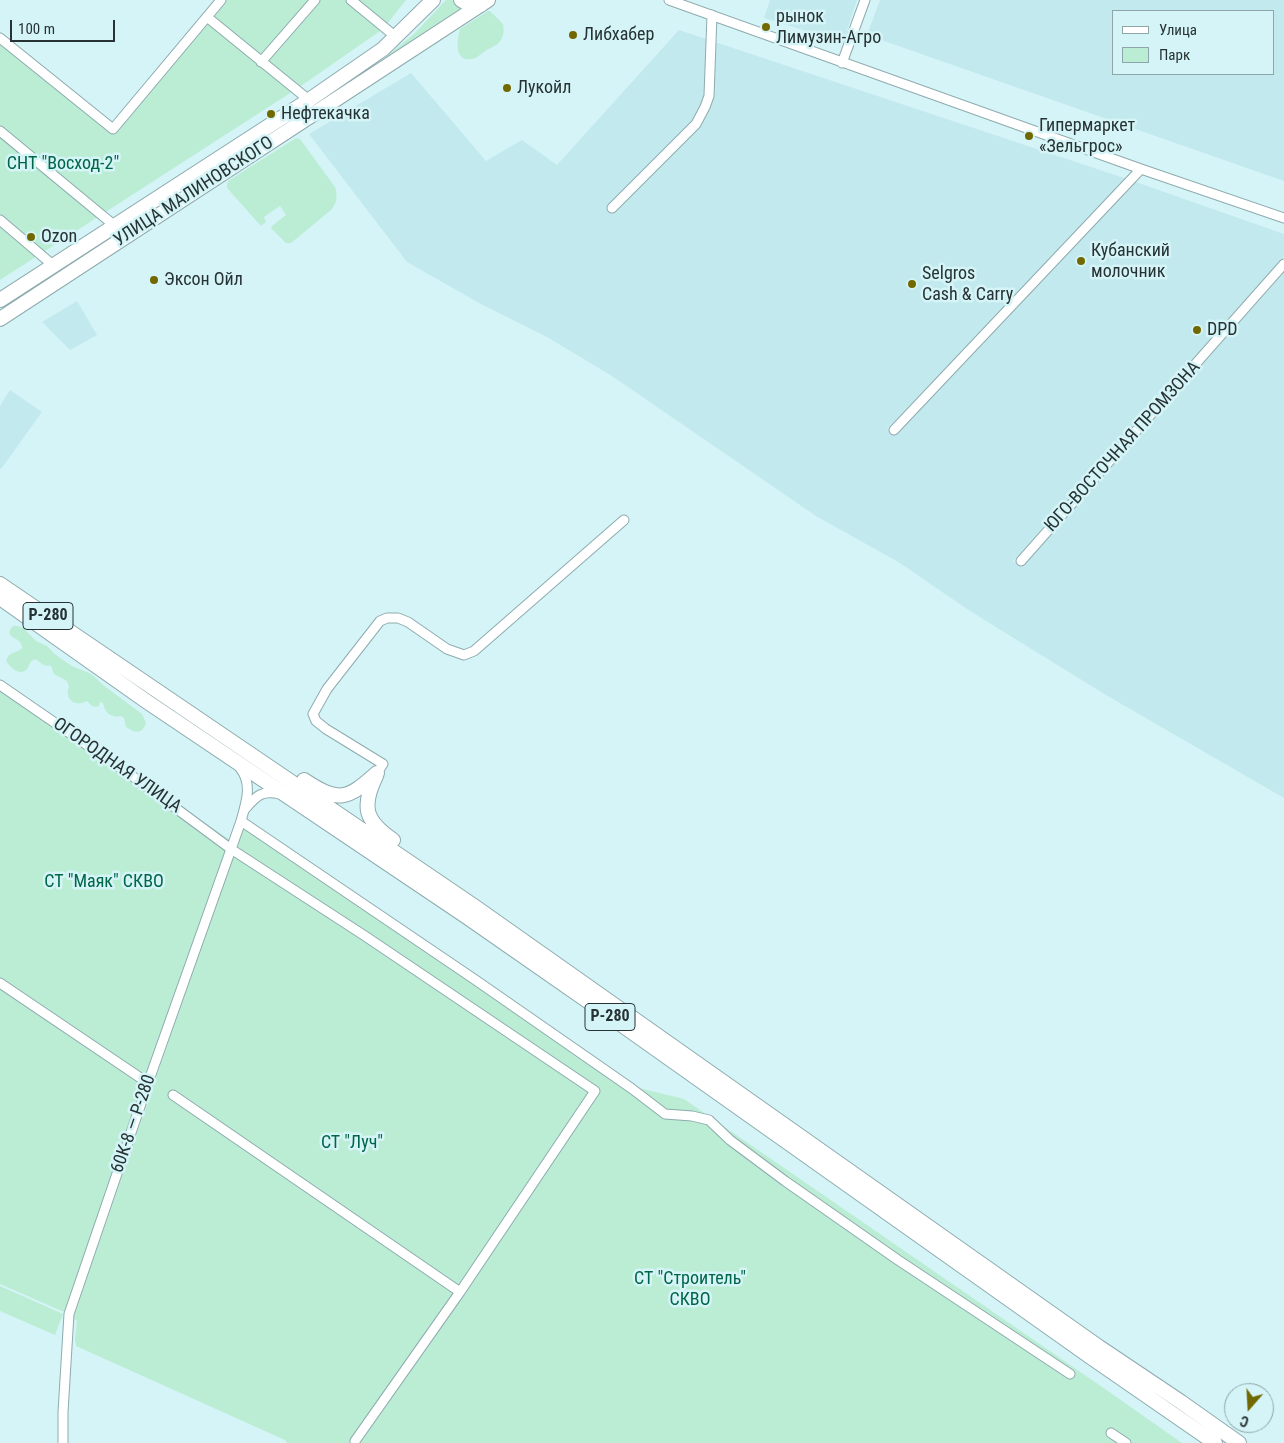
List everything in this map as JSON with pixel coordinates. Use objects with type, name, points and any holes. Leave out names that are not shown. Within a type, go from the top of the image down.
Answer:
[{"type":"highway","name":"УЛИЦА МАЛИНОВСКОГО","points":[[0,300],[308,100],[383,49],[433,0]]},
{"type":"highway","points":[[460,0],[472,6],[484,3]]},
{"type":"highway","name":"УЛИЦА МАЛИНОВСКОГО","points":[[0,319],[484,3]]},
{"type":"highway","name":"Р-280","points":[[0,584],[254,757],[425,879],[612,1018],[1215,1443]]},
{"type":"highway","name":"Р-280","points":[[0,598],[146,701],[287,796],[425,879],[751,1100],[1099,1347],[1239,1443]]},
{"type":"highway","points":[[146,701],[150,691],[155,690]]},
{"type":"highway","points":[[254,757],[270,757],[326,794],[338,796],[348,795],[359,789],[377,773]]},
{"type":"highway","points":[[377,773],[368,799],[368,815],[379,831],[431,867],[425,879]]},
{"type":"street","points":[[0,38],[113,129],[222,0]]},
{"type":"street","points":[[261,62],[315,0]]},
{"type":"street","points":[[351,0],[396,37]]},
{"type":"street","points":[[669,0],[1141,169],[1284,218]]},
{"type":"street","points":[[842,63],[865,0]]},
{"type":"street","points":[[612,208],[696,124],[701,116],[709,96],[712,15]]},
{"type":"street","points":[[207,17],[308,100]]},
{"type":"street","points":[[0,131],[115,226]]},
{"type":"street","points":[[894,430],[1141,169]]},
{"type":"street","points":[[0,220],[54,266]]},
{"type":"street","name":"ЮГО-ВОСТОЧНАЯ ПРОМЗОНА","points":[[1021,562],[1284,264]]},
{"type":"street","points":[[377,773],[383,764],[326,729],[316,721],[313,714],[326,689],[380,621],[387,618],[398,618],[408,622],[447,649],[464,655],[474,651],[624,520]]},
{"type":"street","name":"ОГОРОДНАЯ УЛИЦА","points":[[0,685],[192,818],[231,849],[365,936],[595,1091],[460,1292]]},
{"type":"street","name":"60К-8 — Р-280","points":[[63,1443],[63,1403],[69,1314],[244,812],[247,782],[244,773],[235,761]]},
{"type":"street","name":"60К-8 — Р-280","points":[[244,812],[256,797],[264,793],[271,792],[287,796]]},
{"type":"street","points":[[241,821],[477,981],[631,1088],[664,1114],[692,1116],[709,1120],[730,1140],[785,1181],[906,1265],[1070,1374]]},
{"type":"street","points":[[0,983],[148,1083]]},
{"type":"street","points":[[173,1095],[460,1292],[355,1441]]},
{"type":"street","points":[[1111,1433],[1126,1443]]},
{"type":"shaded area","points":[[770,0],[857,0],[843,42],[764,18]]},
{"type":"shaded area","points":[[880,0],[1284,0],[1284,181],[867,35]]},
{"type":"shaded area","points":[[679,30],[1127,179],[887,429],[892,435],[1133,181],[1284,234],[1284,256],[1013,561],[1024,566],[1284,272],[1284,798],[1106,695],[970,611],[900,563],[816,516],[612,376],[547,337],[479,303],[407,262],[309,134],[411,73],[486,161],[522,140],[557,165]]},
{"type":"shaded area","points":[[77,301],[97,335],[70,350],[42,322]]},
{"type":"shaded area","points":[[10,390],[42,412],[1,469],[0,406]]},
{"type":"green space","name":"СНТ \"Восход-2\"","points":[[219,0],[406,0],[383,29],[298,88],[0,280],[0,32],[113,125]]},
{"type":"green space","points":[[446,0],[452,0],[462,10],[386,57],[415,33]]},
{"type":"green space","points":[[488,11],[503,24],[504,32],[500,42],[473,59],[462,57],[458,49],[460,29]]},
{"type":"green space","points":[[296,138],[300,139],[335,187],[336,199],[335,205],[331,210],[291,243],[286,243],[271,228],[286,215],[280,206],[264,217],[266,222],[261,226],[227,188],[227,185],[228,181]]},
{"type":"green space","points":[[13,626],[23,628],[36,641],[47,646],[72,666],[91,674],[142,714],[146,723],[142,730],[135,732],[126,727],[124,718],[109,714],[105,710],[103,703],[100,702],[99,706],[96,707],[87,701],[75,703],[72,701],[68,695],[69,687],[67,681],[54,674],[51,666],[44,665],[35,660],[23,672],[12,668],[6,661],[11,654],[22,648],[19,641],[9,633]]},
{"type":"green space","name":"СТ \"Маяк\" СКВО","points":[[0,683],[230,840],[64,1312],[0,1284]]},
{"type":"green space","points":[[245,820],[639,1088],[684,1099],[1182,1443],[287,1443],[285,1440],[76,1346],[77,1321],[73,1318]]},
{"type":"green space","points":[[0,1286],[63,1314],[55,1335],[0,1311]]},
{"type":"place","name":"рынок Лимузин-Агро","points":[[766,27]]},
{"type":"place","name":"Либхабер","points":[[573,35]]},
{"type":"place","name":"Лукойл","points":[[507,88]]},
{"type":"place","name":"Нефтекачка","points":[[271,114]]},
{"type":"place","name":"Гипермаркет «Зельгрос»","points":[[1029,136]]},
{"type":"place","name":"Ozon","points":[[31,237]]},
{"type":"place","name":"Кубанский молочник","points":[[1081,261]]},
{"type":"place","name":"Эксон Ойл","points":[[154,280]]},
{"type":"place","name":"Selgros Cash & Carry","points":[[912,284]]},
{"type":"place","name":"DPD","points":[[1197,330]]},
{"type":"park label","name":"СТ \"Луч\"","points":[[352,1143]]},
{"type":"park label","name":"СТ \"Строитель\" СКВО","points":[[690,1289]]}]
